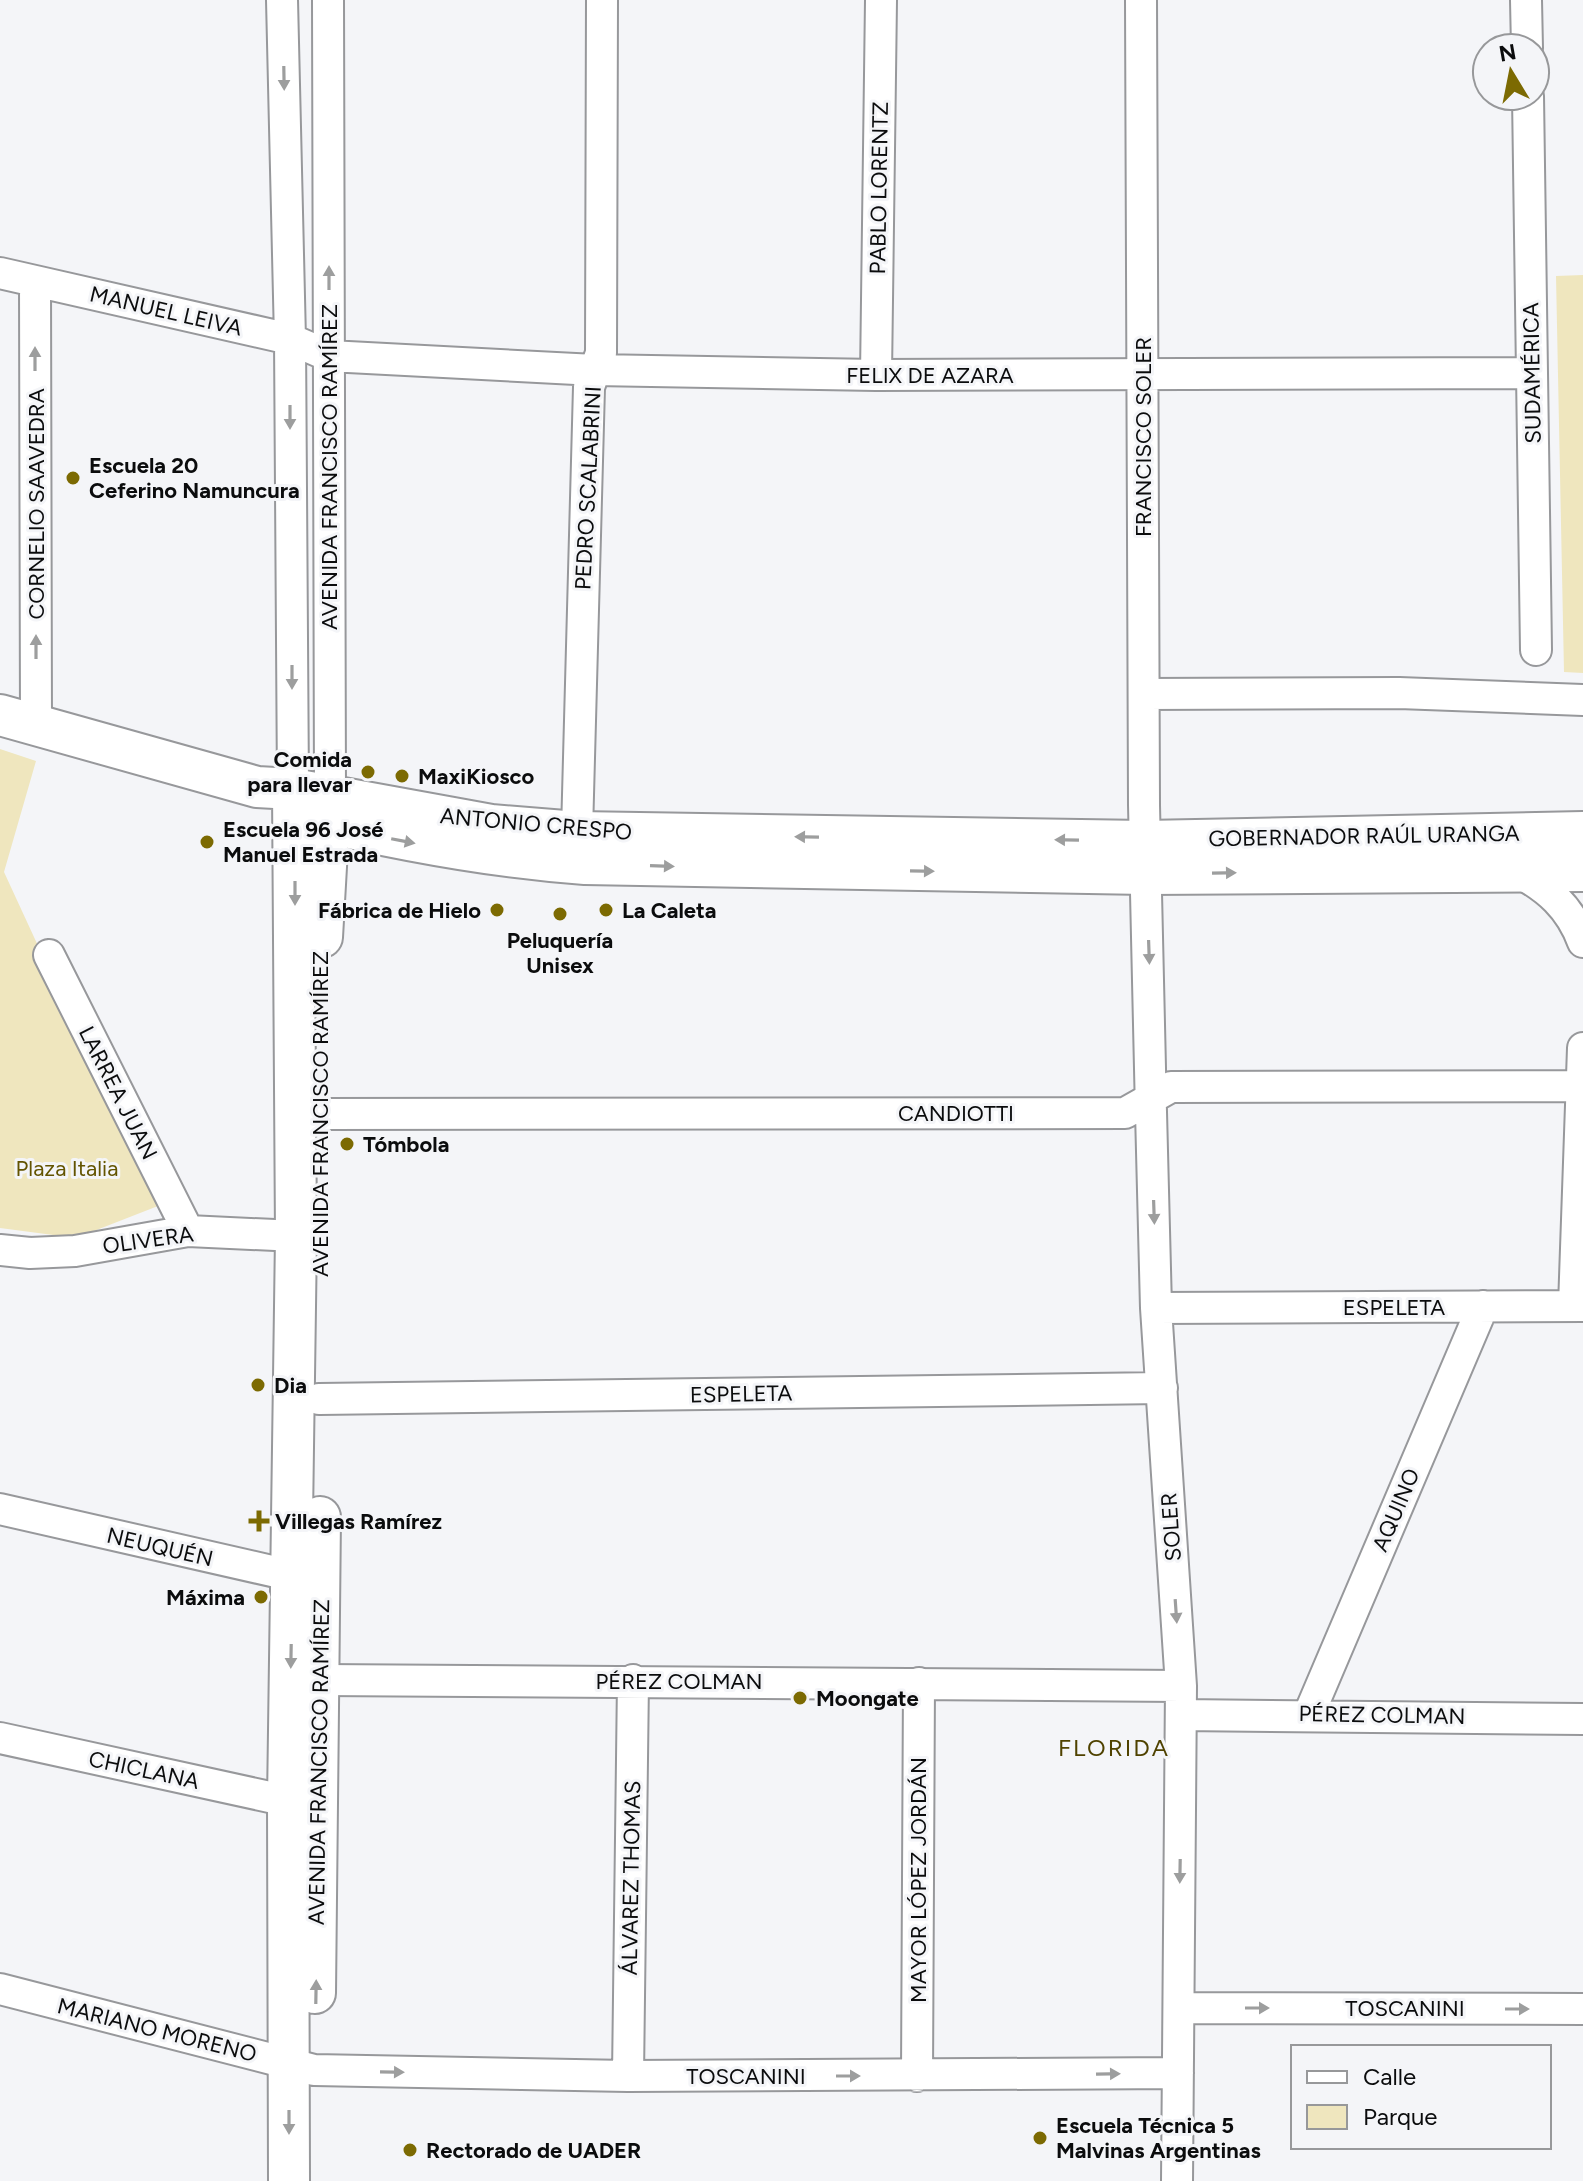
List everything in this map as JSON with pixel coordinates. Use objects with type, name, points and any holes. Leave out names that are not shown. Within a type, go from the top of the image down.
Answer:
[{"type":"main road","points":[[18,720],[300,802]]},
{"type":"main road","name":"ANTONIO CRESPO","points":[[300,802],[577,832],[1146,858]]},
{"type":"main road","name":"ANTONIO CRESPO","points":[[300,802],[446,849],[509,859],[585,864],[1146,858]]},
{"type":"main road","name":"AVENIDA FRANCISCO RAMÍREZ","points":[[300,802],[322,898],[319,1399],[288,1801],[302,2067],[316,2181]]},
{"type":"main road","name":"AVENIDA FRANCISCO RAMÍREZ","points":[[289,2181],[302,2067],[321,1680],[307,1580],[296,1236],[300,802]]},
{"type":"main road","name":"GOBERNADOR RAÚL URANGA","points":[[1146,858],[1583,832]]},
{"type":"main road","name":"GOBERNADOR RAÚL URANGA","points":[[1146,858],[1583,871]]},
{"type":"street","name":"AVENIDA FRANCISCO RAMÍREZ","points":[[282,0],[300,802]]},
{"type":"street","name":"AVENIDA FRANCISCO RAMÍREZ","points":[[300,802],[329,356],[328,0]]},
{"type":"street","name":"PEDRO SCALABRINI","points":[[577,832],[589,387],[601,353],[602,0]]},
{"type":"street","name":"PABLO LORENTZ","points":[[876,375],[881,0]]},
{"type":"street","name":"FRANCISCO SOLER","points":[[1141,0],[1146,858]]},
{"type":"street","points":[[1526,0],[1527,32]]},
{"type":"street","name":"SUDAMÉRICA","points":[[1528,112],[1536,650]]},
{"type":"street","name":"MANUEL LEIVA","points":[[0,273],[290,339],[329,356]]},
{"type":"street","name":"CORNELIO SAAVEDRA","points":[[18,720],[35,282]]},
{"type":"street","name":"FELIX DE AZARA","points":[[329,356],[595,370],[876,375],[1532,373]]},
{"type":"street","points":[[1145,694],[1399,693],[1583,700]]},
{"type":"street","name":"SOLER","points":[[1146,858],[1156,1308],[1181,1700],[1177,2181]]},
{"type":"street","points":[[1516,871],[1545,886],[1568,910],[1583,942]]},
{"type":"street","name":"LARREA JUAN","points":[[49,955],[188,1231]]},
{"type":"street","points":[[1579,1306],[1583,1048]]},
{"type":"street","name":"CANDIOTTI","points":[[320,1114],[1125,1113],[1171,1087],[1582,1086]]},
{"type":"street","name":"OLIVERA","points":[[0,1250],[30,1253],[75,1251],[188,1231],[296,1236]]},
{"type":"street","name":"AQUINO","points":[[1309,1714],[1483,1306]]},
{"type":"street","name":"ESPELETA","points":[[1156,1308],[1579,1306]]},
{"type":"street","name":"ESPELETA","points":[[319,1399],[1162,1388]]},
{"type":"street","name":"NEUQUÉN","points":[[0,1509],[307,1580]]},
{"type":"street","name":"PÉREZ COLMAN","points":[[321,1680],[919,1683],[1181,1700],[1309,1714],[1583,1719]]},
{"type":"street","name":"ÁLVAREZ THOMAS","points":[[628,2076],[633,1680]]},
{"type":"street","name":"MAYOR LÓPEZ JORDÁN","points":[[917,2076],[919,1683]]},
{"type":"street","name":"CHICLANA","points":[[0,1738],[288,1801]]},
{"type":"street","name":"MARIANO MORENO","points":[[0,1989],[302,2067]]},
{"type":"street","name":"TOSCANINI","points":[[1179,2008],[1583,2009]]},
{"type":"street","name":"TOSCANINI","points":[[302,2067],[628,2076],[1178,2073]]},
{"type":"green space","points":[[1583,275],[1583,673],[1564,672],[1556,276]]},
{"type":"green space","name":"Plaza Italia","points":[[0,749],[36,761],[4,872],[158,1206],[76,1238],[0,1228]]},
{"type":"place","name":"Escuela 20 Ceferino Namuncura","points":[[73,478]]},
{"type":"place","name":"Comida para llevar","points":[[368,772]]},
{"type":"place","name":"MaxiKiosco","points":[[402,776]]},
{"type":"place","name":"Escuela 96 José Manuel Estrada","points":[[207,842]]},
{"type":"place","name":"Fábrica de Hielo","points":[[497,910]]},
{"type":"place","name":"La Caleta","points":[[606,910]]},
{"type":"place","name":"Peluquería Unisex","points":[[560,914]]},
{"type":"place","name":"Tómbola","points":[[347,1144]]},
{"type":"place","name":"Dia","points":[[258,1385]]},
{"type":"place","name":"Villegas Ramírez","points":[[259,1521]]},
{"type":"place","name":"Máxima","points":[[261,1597]]},
{"type":"place","name":"Moongate","points":[[800,1698]]},
{"type":"place","name":"Escuela Técnica 5 Malvinas Argentinas","points":[[1040,2138]]},
{"type":"place","name":"Rectorado de UADER","points":[[410,2150]]},
{"type":"district","name":"FLORIDA","points":[[1114,1747]]}]
